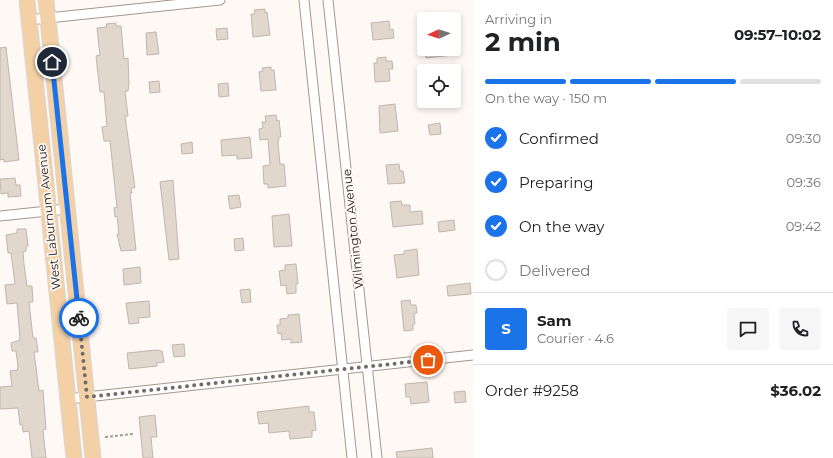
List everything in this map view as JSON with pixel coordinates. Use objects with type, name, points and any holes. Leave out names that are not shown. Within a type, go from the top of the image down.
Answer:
[{"type":"main road","name":"West Laburnum Avenue","points":[[26,0],[74,458]]},
{"type":"main road","name":"West Laburnum Avenue","points":[[46,0],[93,458]]},
{"type":"street","points":[[28,20],[220,0]]},
{"type":"street","name":"Wilmington Avenue","points":[[304,0],[352,458]]},
{"type":"street","name":"Wilmington Avenue","points":[[328,0],[376,458]]},
{"type":"street","points":[[0,216],[67,209]]},
{"type":"street","points":[[68,399],[473,355]]},
{"type":"path","points":[[105,437],[133,434]]},
{"type":"building","points":[[265,9],[265,13],[267,12],[270,35],[253,37],[251,14],[255,14],[254,10]]},
{"type":"building","points":[[389,21],[390,30],[393,29],[394,38],[373,40],[371,23]]},
{"type":"building","points":[[116,23],[116,26],[121,26],[124,59],[128,58],[129,84],[128,91],[125,91],[128,116],[125,116],[135,188],[131,188],[132,193],[130,193],[136,250],[121,251],[117,234],[119,234],[117,216],[115,217],[114,208],[117,207],[110,141],[104,141],[102,127],[107,126],[104,92],[100,92],[96,56],[100,55],[97,28],[107,27],[106,24]]},
{"type":"building","points":[[227,28],[228,39],[217,40],[216,29]]},
{"type":"building","points":[[156,32],[159,54],[147,55],[146,33]]},
{"type":"building","points":[[6,47],[19,160],[4,162],[4,159],[0,160],[0,48]]},
{"type":"building","points":[[426,56],[444,56],[426,58]]},
{"type":"building","points":[[386,57],[386,61],[392,61],[393,69],[389,69],[390,81],[375,82],[374,63],[377,63],[377,58]]},
{"type":"building","points":[[271,67],[271,70],[274,70],[276,90],[261,91],[259,72],[263,71],[262,68]]},
{"type":"building","points":[[159,81],[160,92],[150,93],[149,82]]},
{"type":"building","points":[[228,83],[229,96],[219,97],[218,84]]},
{"type":"building","points":[[395,104],[398,131],[380,133],[379,106]]},
{"type":"building","points":[[276,115],[277,121],[279,120],[281,137],[279,137],[278,143],[280,164],[284,164],[286,186],[268,188],[268,184],[264,184],[263,166],[270,165],[268,139],[260,140],[259,129],[263,128],[262,122],[266,122],[265,116]]},
{"type":"building","points":[[440,123],[441,134],[430,135],[428,125]]},
{"type":"building","points":[[250,137],[252,158],[237,159],[237,155],[222,156],[221,140]]},
{"type":"building","points":[[192,142],[193,153],[182,154],[181,144]]},
{"type":"building","points":[[399,164],[400,171],[403,171],[405,183],[388,184],[386,165]]},
{"type":"building","points":[[15,178],[16,185],[20,185],[21,196],[8,197],[8,193],[1,194],[0,179]]},
{"type":"building","points":[[173,180],[179,259],[169,260],[160,182]]},
{"type":"building","points":[[239,195],[241,207],[230,209],[228,196]]},
{"type":"building","points":[[401,201],[402,205],[410,205],[410,212],[422,211],[423,224],[393,227],[390,202]]},
{"type":"building","points":[[289,214],[292,246],[274,247],[272,216]]},
{"type":"building","points":[[454,220],[455,230],[439,232],[438,222]]},
{"type":"building","points":[[17,229],[26,229],[28,246],[26,247],[26,251],[23,252],[24,264],[27,286],[32,286],[33,302],[29,302],[33,338],[36,338],[38,352],[34,352],[39,391],[43,390],[46,429],[43,430],[46,458],[32,458],[29,431],[23,432],[22,424],[20,425],[18,408],[0,409],[0,387],[12,386],[10,371],[17,370],[18,367],[16,351],[12,351],[11,343],[20,340],[17,303],[7,304],[5,285],[15,284],[11,253],[8,253],[6,235],[17,233]]},
{"type":"building","points":[[243,238],[244,250],[235,251],[234,239]]},
{"type":"building","points":[[417,249],[419,275],[397,278],[394,255],[404,254],[404,251]]},
{"type":"building","points":[[296,264],[298,284],[296,284],[296,293],[287,294],[286,285],[281,286],[279,271],[285,270],[285,265]]},
{"type":"building","points":[[140,267],[141,283],[124,285],[123,269]]},
{"type":"building","points":[[470,283],[471,294],[448,296],[447,286]]},
{"type":"building","points":[[250,289],[251,302],[242,303],[240,290]]},
{"type":"building","points":[[410,300],[411,305],[416,305],[417,313],[414,314],[415,324],[413,324],[413,330],[404,331],[401,301]]},
{"type":"building","points":[[149,301],[150,317],[138,318],[139,323],[129,324],[126,303]]},
{"type":"building","points":[[299,314],[302,342],[291,343],[291,339],[282,340],[281,333],[278,334],[277,325],[280,325],[280,319],[288,318],[288,315]]},
{"type":"building","points":[[184,344],[185,356],[174,357],[172,345]]},
{"type":"building","points":[[156,350],[162,351],[164,362],[157,363],[157,366],[129,369],[127,353]]},
{"type":"building","points":[[427,382],[429,402],[411,404],[410,397],[406,397],[405,384]]},
{"type":"building","points":[[465,391],[466,402],[455,403],[454,392]]},
{"type":"building","points":[[309,406],[309,412],[314,412],[316,430],[312,431],[312,437],[290,439],[289,431],[269,433],[268,423],[259,424],[257,412]]},
{"type":"building","points":[[155,415],[157,437],[151,437],[153,458],[143,458],[139,417]]},
{"type":"building","points":[[432,448],[433,458],[397,458],[396,452]]},
{"type":"way so far","points":[[79,318],[87,397],[428,360]]},
{"type":"route","points":[[52,62],[79,318]]}]
